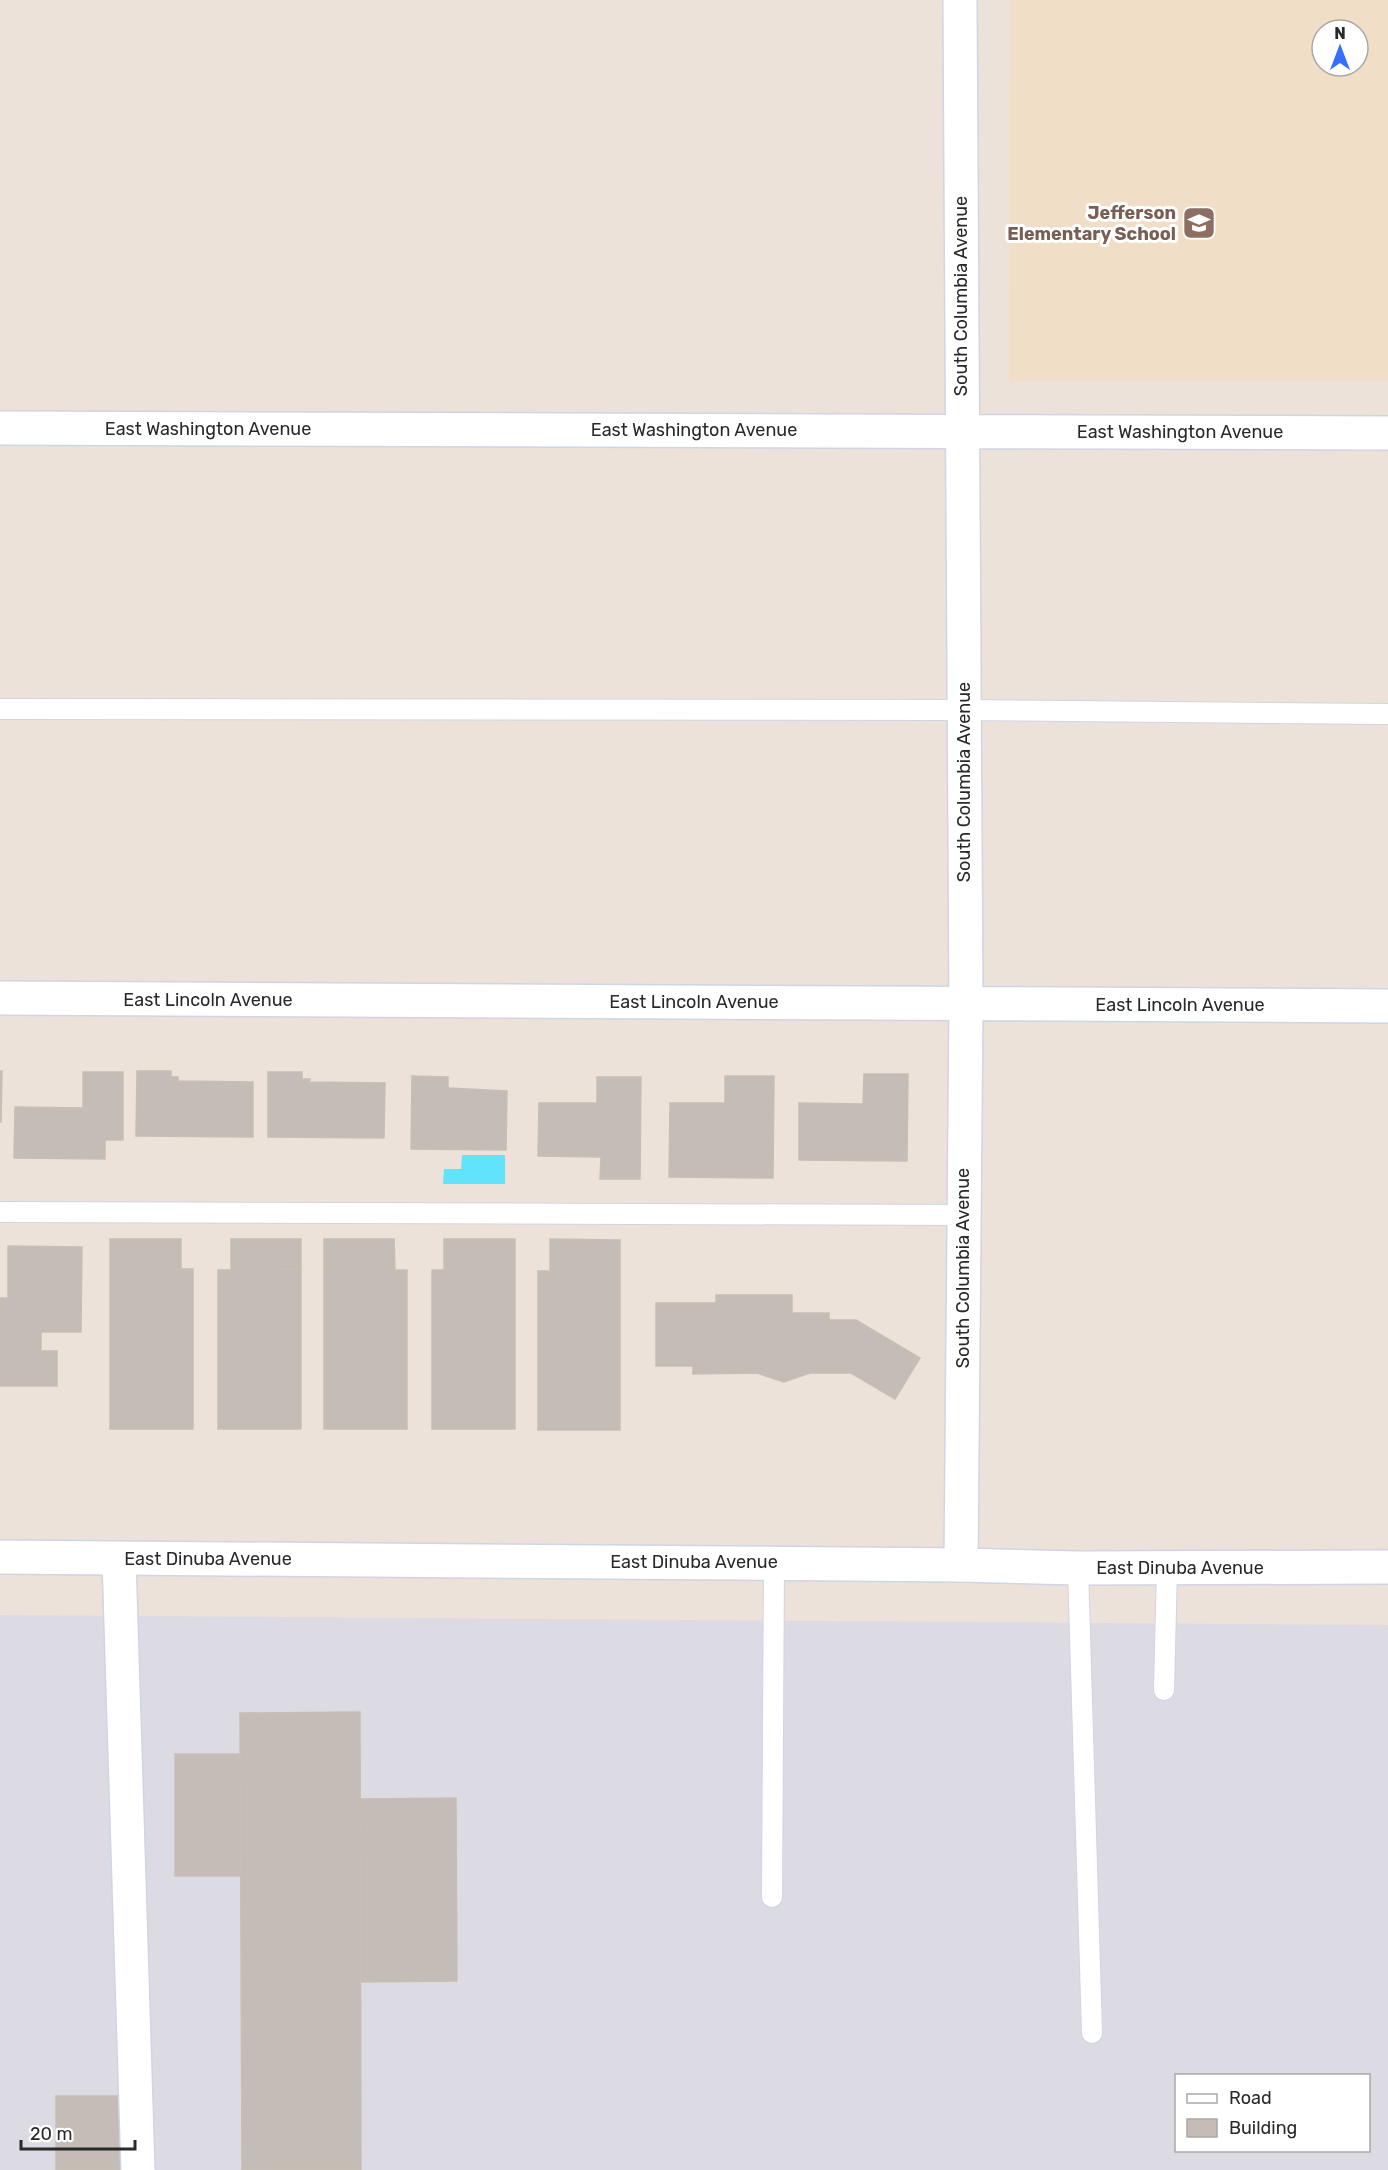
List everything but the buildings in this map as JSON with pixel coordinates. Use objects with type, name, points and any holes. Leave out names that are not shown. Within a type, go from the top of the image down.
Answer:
[{"type":"street","name":"South Columbia Avenue","points":[[960,0],[966,1004],[961,1565]]},
{"type":"street","name":"East Washington Avenue","points":[[0,428],[1388,432]]},
{"type":"street","name":"East Lincoln Avenue","points":[[0,998],[1388,1006]]},
{"type":"street","name":"East Dinuba Avenue","points":[[0,1557],[774,1563],[1078,1568],[1388,1567]]},
{"type":"street","points":[[119,1559],[138,2170]]},
{"type":"lane","points":[[0,709],[963,710],[1388,714]]},
{"type":"lane","points":[[0,1212],[963,1215]]},
{"type":"lane","points":[[772,1897],[774,1563]]},
{"type":"lane","points":[[1078,1568],[1092,2033]]},
{"type":"lane","points":[[1164,1690],[1167,1568]]},
{"type":"shaded area","name":"Jefferson Elementary School","points":[[1010,0],[1388,0],[1388,381],[1009,381]]},
{"type":"shaded area","points":[[0,1615],[1388,1625],[1388,2170],[0,2170]]},
{"type":"water","points":[[462,1155],[505,1155],[505,1184],[443,1184],[444,1169],[461,1169]]},
{"type":"place","name":"Jefferson Elementary School","points":[[1199,223]]}]
